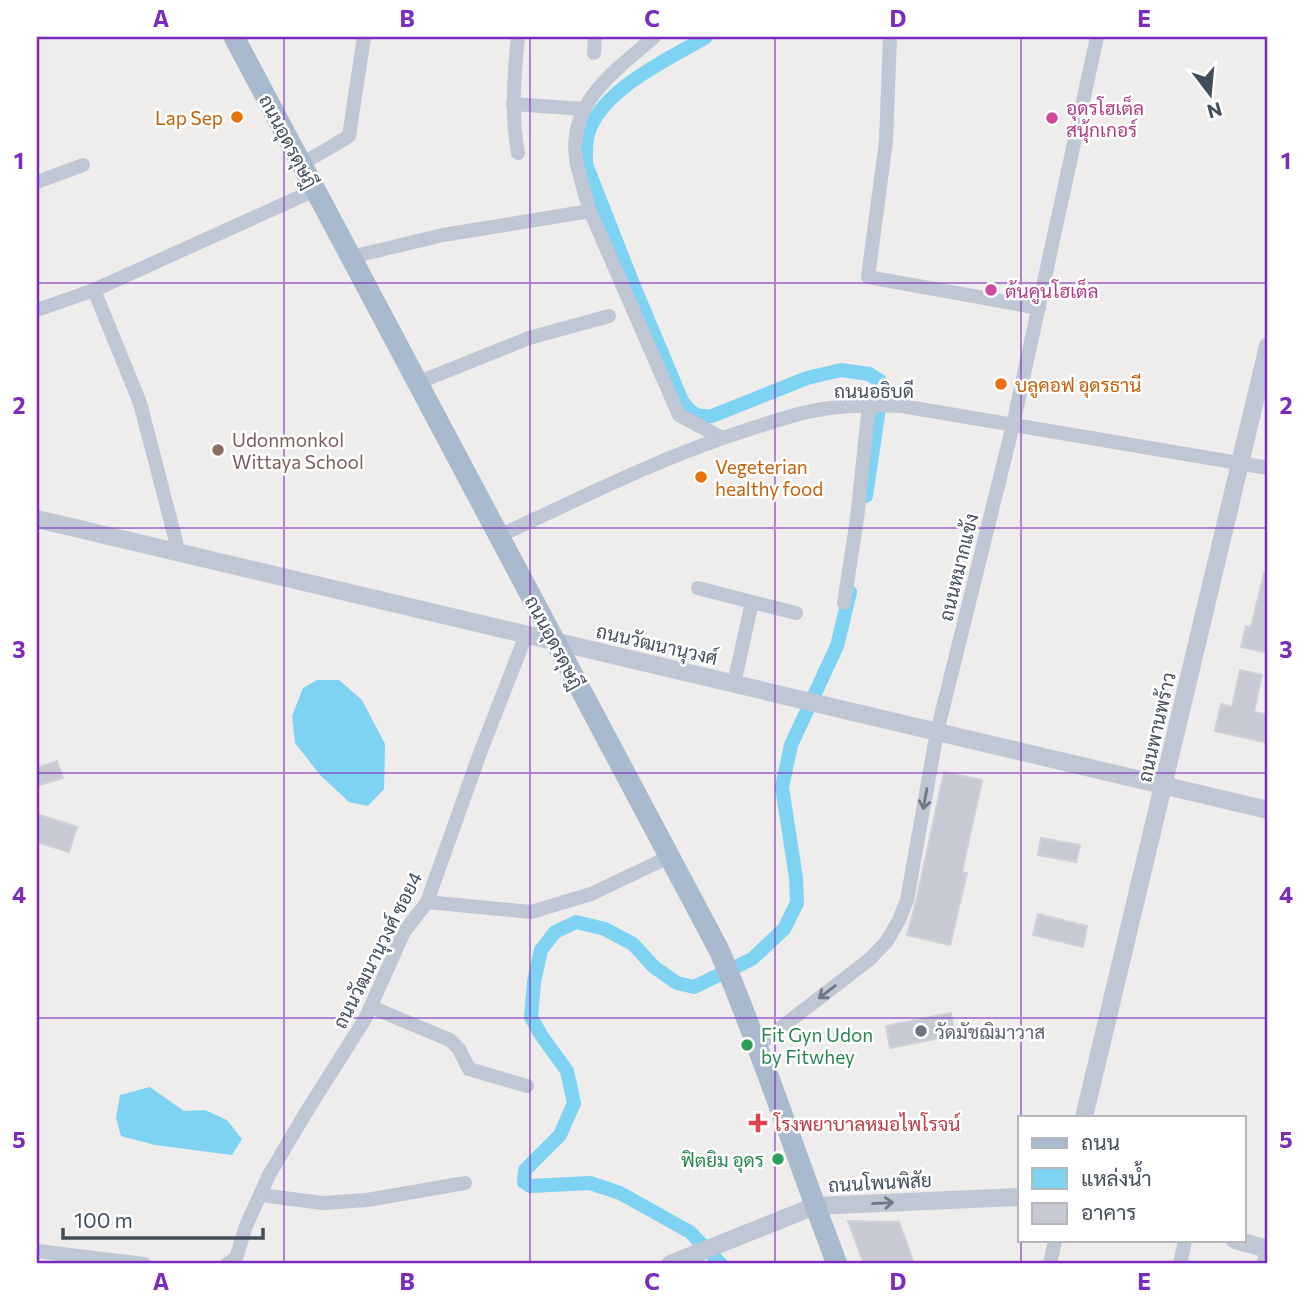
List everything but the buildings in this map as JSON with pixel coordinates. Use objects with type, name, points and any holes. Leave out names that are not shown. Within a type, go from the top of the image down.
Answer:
[{"type":"main road","name":"ถนนอุดรดุษฎี","points":[[234,37],[719,950],[743,1007],[837,1264]]},
{"type":"street","points":[[301,164],[349,136],[364,37]]},
{"type":"street","points":[[518,37],[513,104],[518,153]]},
{"type":"street","points":[[594,53],[595,37]]},
{"type":"street","points":[[654,37],[594,92],[583,109],[576,137],[576,157],[590,211],[679,415],[722,438]]},
{"type":"street","points":[[890,37],[886,141],[868,277],[1039,308]]},
{"type":"street","name":"ถนนหมากแข้ง","points":[[757,1046],[870,959],[887,941],[907,900],[937,732],[1013,425],[1097,37]]},
{"type":"street","points":[[513,104],[583,109]]},
{"type":"street","points":[[37,183],[83,165]]},
{"type":"street","points":[[37,310],[94,290],[315,190]]},
{"type":"street","points":[[351,257],[443,235],[590,211]]},
{"type":"street","points":[[94,290],[140,403],[178,553]]},
{"type":"street","points":[[417,383],[529,338],[609,316]]},
{"type":"street","name":"ถนนพานพร้าว","points":[[1084,1116],[1268,346]]},
{"type":"street","points":[[844,603],[857,519],[869,405]]},
{"type":"street","name":"ถนนอธิบดี","points":[[499,536],[657,463],[722,438],[816,410],[869,405],[902,406],[1268,468]]},
{"type":"street","name":"ถนนวัฒนานุวงศ์","points":[[37,519],[1268,810]]},
{"type":"street","points":[[698,588],[796,613]]},
{"type":"street","points":[[734,684],[752,602]]},
{"type":"street","name":"ถนนวัฒนานุวงศ์ ซอย4","points":[[227,1264],[236,1258],[246,1226],[268,1175],[365,1019],[404,932],[427,902],[480,753],[526,635]]},
{"type":"street","points":[[427,902],[531,912],[591,894],[669,857]]},
{"type":"street","points":[[371,1007],[450,1040],[459,1049],[469,1069],[527,1086]]},
{"type":"street","points":[[260,1195],[323,1203],[367,1200],[465,1183]]},
{"type":"street","name":"ถนนโพนพิสัย","points":[[670,1264],[815,1206],[1018,1196]]},
{"type":"street","points":[[1050,1264],[1055,1242]]},
{"type":"street","points":[[1180,1264],[1185,1242]]},
{"type":"street","points":[[1242,1242],[1268,1249],[1263,1264]]},
{"type":"street","points":[[37,1251],[144,1264]]},
{"type":"water","points":[[317,680],[339,680],[362,700],[385,744],[384,789],[368,806],[349,802],[321,776],[295,743],[292,716],[303,688]]},
{"type":"water","points":[[150,1087],[184,1111],[205,1110],[227,1120],[242,1139],[232,1155],[155,1145],[121,1136],[116,1118],[120,1095]]},
{"type":"waterway","points":[[706,37],[658,64],[611,98],[589,131],[586,164],[682,401],[691,412],[712,416],[807,378],[841,370],[869,374],[880,381],[881,395],[866,496]]},
{"type":"waterway","points":[[721,1264],[690,1232],[620,1193],[590,1183],[530,1186],[524,1182],[525,1170],[560,1135],[574,1103],[567,1071],[531,1017],[534,982],[541,950],[555,932],[576,922],[605,929],[633,944],[654,967],[677,983],[694,987],[752,959],[784,929],[797,903],[796,878],[782,787],[791,745],[837,646],[850,592]]},
{"type":"place","name":"Lap Sep","points":[[237,117]]},
{"type":"place","name":"อุดรโฮเต็ล สนุ้กเกอร์","points":[[1052,118]]},
{"type":"place","name":"ต้นคูนโฮเต็ล","points":[[991,290]]},
{"type":"place","name":"บลูคอฟ อุดรธานี","points":[[1001,384]]},
{"type":"place","name":"Udonmonkol Wittaya School","points":[[218,450]]},
{"type":"place","name":"Vegeterian healthy food","points":[[701,477]]},
{"type":"place","name":"วัดมัชฌิมาวาส","points":[[921,1031]]},
{"type":"place","name":"Fit Gyn Udon by Fitwhey","points":[[747,1045]]},
{"type":"place","name":"โรงพยาบาลหมอไพโรจน์","points":[[758,1123]]},
{"type":"place","name":"ฟิตยิม อุดร","points":[[778,1159]]}]
